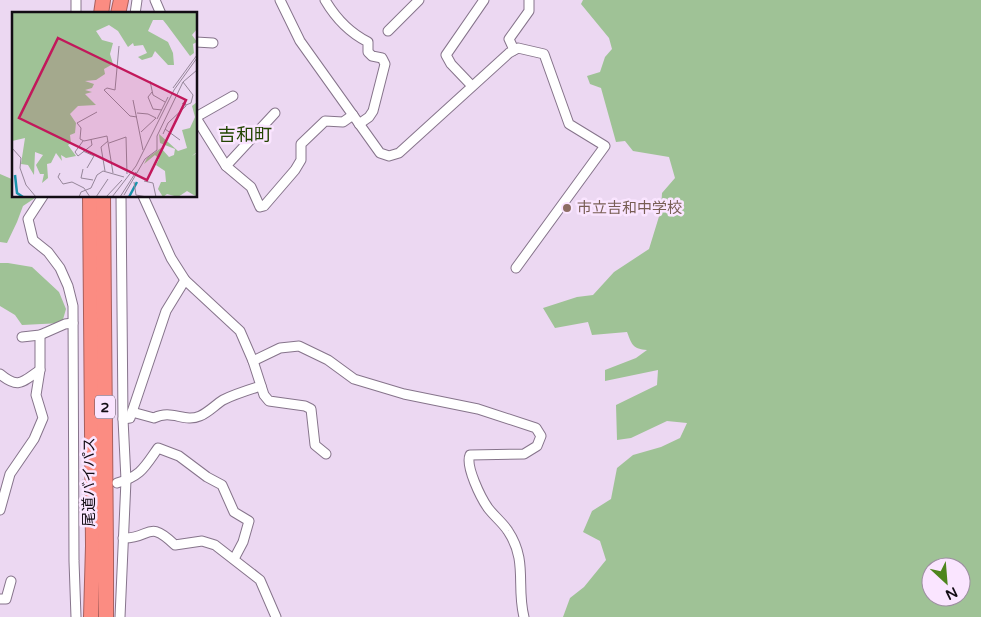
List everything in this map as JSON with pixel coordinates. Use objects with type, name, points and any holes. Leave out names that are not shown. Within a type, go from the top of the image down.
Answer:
[{"type":"highway","name":"尾道バイパス","points":[[90,198],[93,546],[91,617]]},
{"type":"highway","name":"尾道バイパス","points":[[103,198],[106,617]]},
{"type":"street","points":[[155,0],[160,12]]},
{"type":"street","points":[[280,0],[300,41],[380,153],[389,156],[399,153],[509,53],[518,48],[544,54],[568,124],[605,146],[516,268]]},
{"type":"street","points":[[325,0],[332,13],[358,37],[368,42],[368,52],[372,56],[382,58],[385,64],[373,111],[369,117],[359,124]]},
{"type":"street","points":[[388,31],[419,0]]},
{"type":"street","points":[[472,86],[451,64],[446,55],[484,0]]},
{"type":"street","points":[[514,50],[509,39],[529,11],[529,0]]},
{"type":"street","points":[[198,42],[213,43]]},
{"type":"street","points":[[198,116],[233,96]]},
{"type":"street","points":[[226,166],[275,113]]},
{"type":"street","points":[[198,120],[226,166],[251,187],[260,207],[264,206],[295,170],[301,160],[301,144],[325,121],[343,122],[353,115]]},
{"type":"street","points":[[42,198],[28,219],[33,240],[48,252],[64,277],[72,306],[78,484],[76,617]]},
{"type":"street","points":[[120,617],[123,538],[121,482],[123,419],[121,198]]},
{"type":"street","points":[[144,198],[171,258],[185,280],[240,331],[264,395],[269,401],[305,406],[311,409],[315,445],[326,454]]},
{"type":"street","points":[[123,419],[130,418],[166,311],[185,280]]},
{"type":"street","points":[[22,337],[40,336],[65,324],[73,323]]},
{"type":"street","points":[[0,510],[10,474],[34,439],[42,418],[36,395],[40,370],[40,336]]},
{"type":"street","points":[[252,361],[280,348],[299,346],[328,360],[354,379],[404,394],[478,408],[524,422],[536,428],[541,436],[537,446],[524,454],[470,454],[468,458],[486,506],[508,530],[519,553],[521,565],[521,607],[524,617]]},
{"type":"street","points":[[0,374],[18,384],[23,383],[40,370]]},
{"type":"street","points":[[132,412],[154,418],[162,414],[192,418],[201,416],[224,400],[261,386]]},
{"type":"street","points":[[121,482],[130,480],[143,469],[158,448],[179,456],[207,477],[222,485],[234,512],[249,521],[243,542],[234,559]]},
{"type":"street","points":[[123,538],[132,538],[151,530],[164,534],[175,545],[202,541],[216,545],[260,580],[276,617]]},
{"type":"street","points":[[0,599],[6,599],[11,581]]},
{"type":"green space","points":[[583,0],[981,0],[981,617],[563,617],[570,598],[584,587],[606,560],[600,541],[583,532],[592,511],[611,499],[617,468],[633,455],[661,447],[680,438],[687,423],[667,421],[631,438],[617,440],[616,405],[657,385],[658,370],[605,381],[605,370],[636,358],[647,350],[634,346],[627,332],[592,335],[588,322],[555,328],[543,308],[577,297],[593,295],[614,272],[649,249],[661,210],[662,193],[675,178],[669,157],[633,151],[625,141],[616,142],[601,88],[590,84],[587,76],[600,72],[605,57],[612,49],[609,38],[581,4]]},
{"type":"green space","points":[[0,174],[12,179],[12,198],[35,198],[23,206],[7,243],[0,242]]},
{"type":"green space","points":[[0,263],[32,267],[59,292],[66,309],[62,323],[22,325],[15,315],[0,306]]},
{"type":"tunnel","points":[[82,484],[97,484]]},
{"type":"place","name":"市立吉和中学校","points":[[567,208]]},
{"type":"district","name":"吉和町","points":[[245,135]]}]
